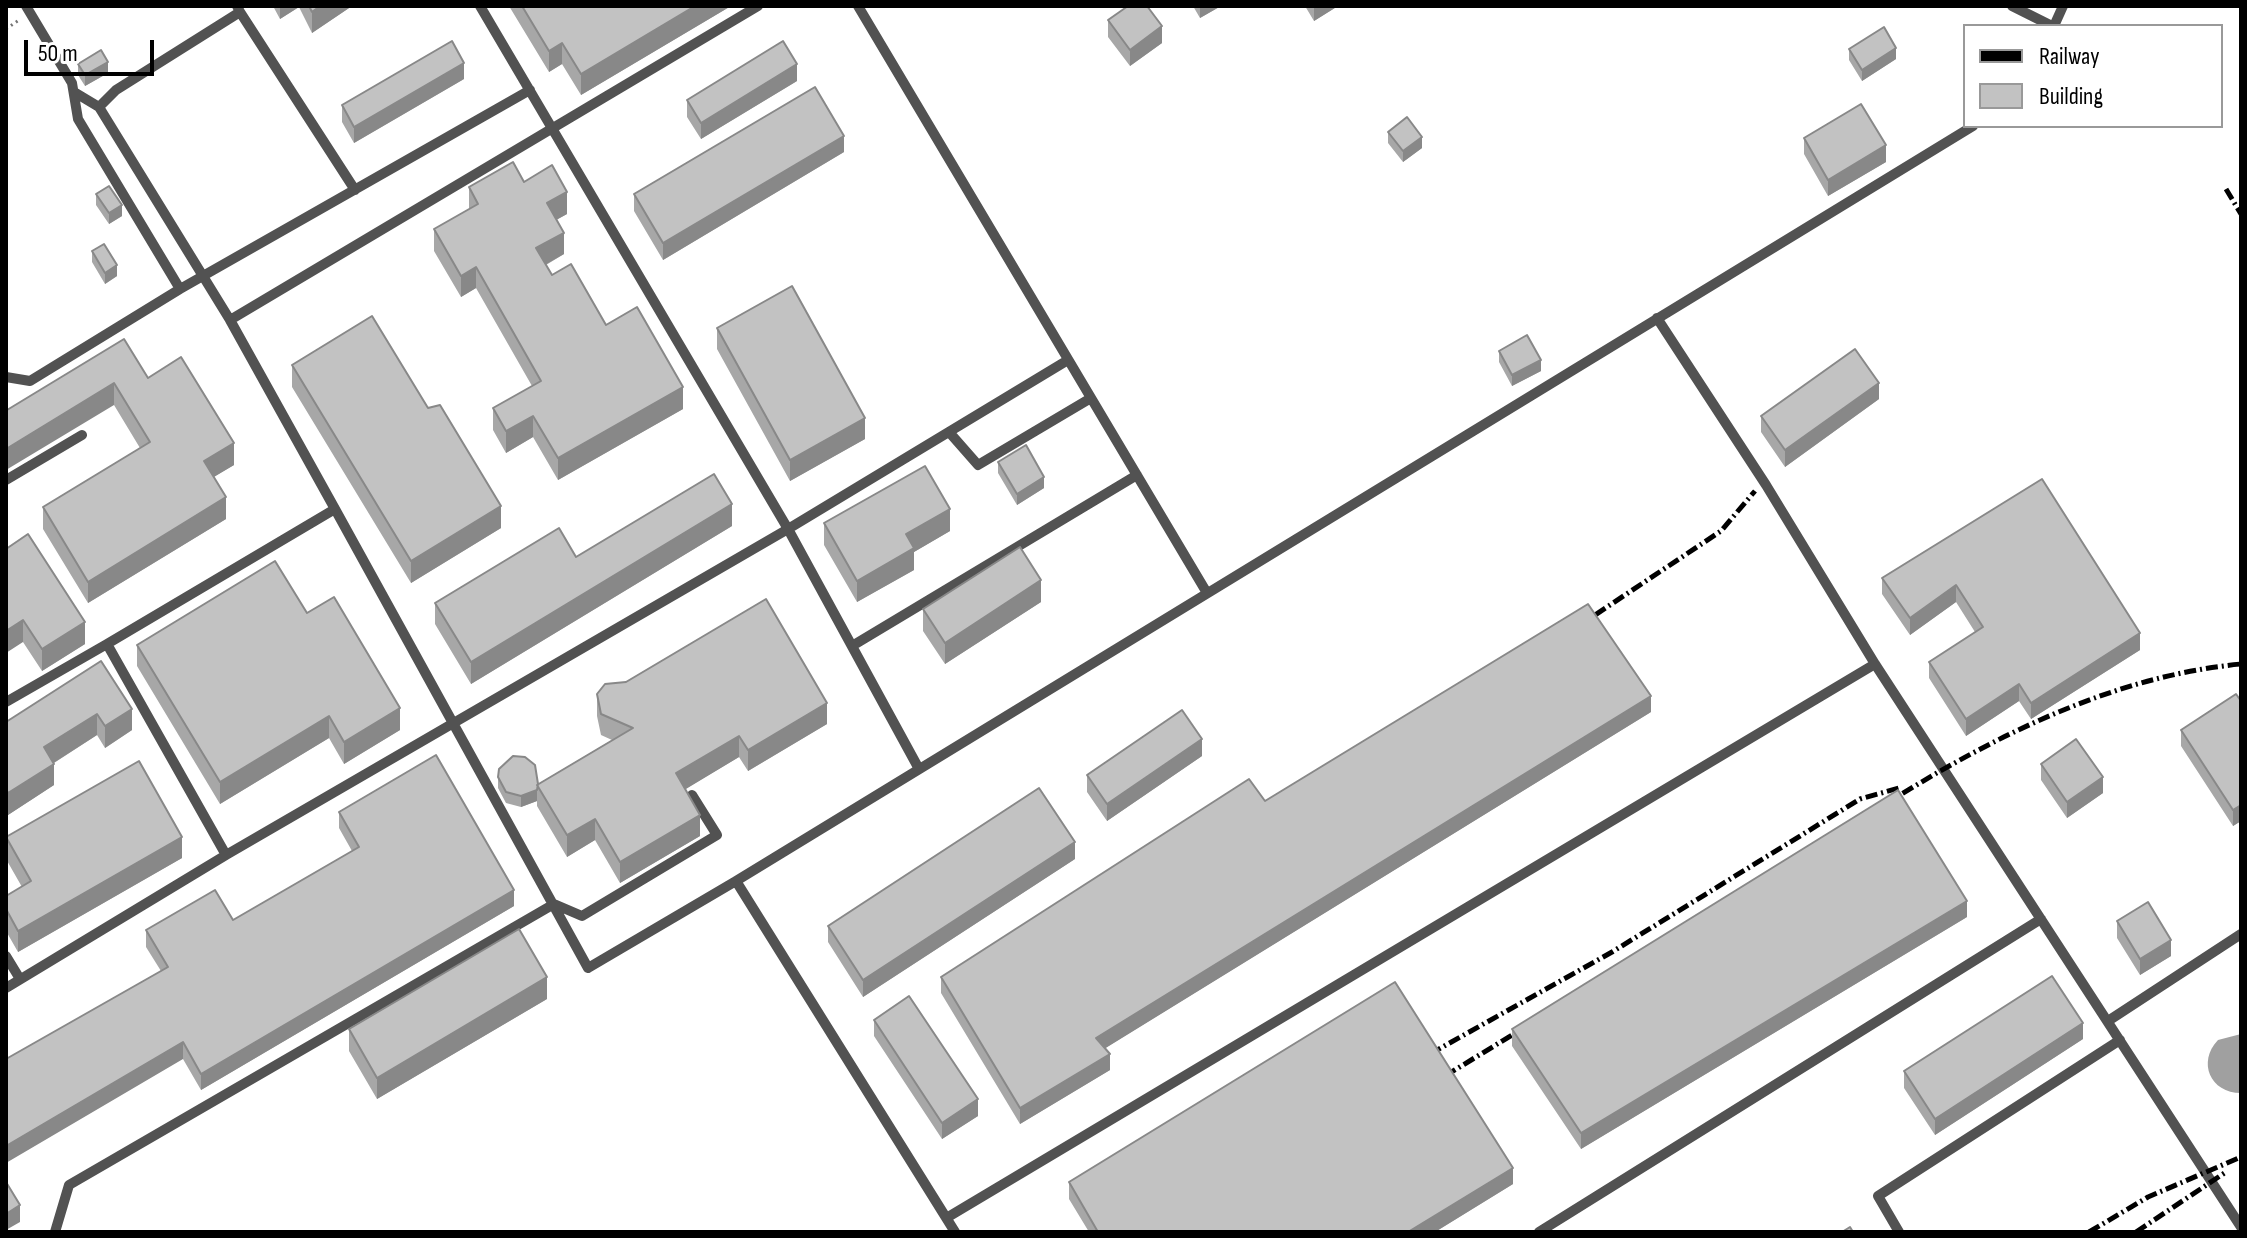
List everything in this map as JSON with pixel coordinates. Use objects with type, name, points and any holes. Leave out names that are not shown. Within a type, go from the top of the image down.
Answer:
[{"type":"lane","points":[[26,6],[74,92],[78,119],[180,289]]},
{"type":"lane","points":[[480,6],[788,529],[919,769]]},
{"type":"lane","points":[[230,320],[758,6]]},
{"type":"lane","points":[[858,6],[1207,593]]},
{"type":"lane","points":[[2012,6],[2049,24]]},
{"type":"lane","points":[[2054,24],[2063,6]]},
{"type":"lane","points":[[99,107],[116,90],[238,9],[355,190]]},
{"type":"lane","points":[[6,377],[30,381],[180,289],[530,90]]},
{"type":"lane","points":[[74,92],[99,107],[230,320],[455,722],[588,968],[736,881],[1970,128]]},
{"type":"lane","points":[[1657,318],[1766,485],[1875,664],[2240,1230]]},
{"type":"lane","points":[[6,988],[226,855],[788,529],[1068,360]]},
{"type":"lane","points":[[949,432],[978,465],[1091,398]]},
{"type":"lane","points":[[6,480],[82,435]]},
{"type":"lane","points":[[852,646],[1137,475]]},
{"type":"lane","points":[[6,702],[335,509]]},
{"type":"lane","points":[[107,644],[226,855]]},
{"type":"lane","points":[[948,1217],[1875,664]]},
{"type":"lane","points":[[554,904],[582,916],[717,835],[692,795]]},
{"type":"lane","points":[[736,881],[955,1232]]},
{"type":"lane","points":[[55,1232],[69,1185],[554,904]]},
{"type":"lane","points":[[1539,1232],[2041,919]]},
{"type":"lane","points":[[2108,1021],[2241,934]]},
{"type":"lane","points":[[6,956],[20,979]]},
{"type":"lane","points":[[1899,1232],[1878,1196],[2120,1040]]},
{"type":"shaded area","points":[[2241,1034],[2241,1093],[2230,1092],[2221,1088],[2210,1075],[2208,1058],[2218,1040]]},
{"type":"building","points":[[522,6],[695,6],[581,74],[562,43],[549,51]]},
{"type":"building","points":[[1128,6],[1147,6],[1162,26],[1130,50],[1108,20]]},
{"type":"building","points":[[1884,27],[1896,48],[1862,70],[1849,49]]},
{"type":"building","points":[[452,41],[464,63],[354,127],[342,105]]},
{"type":"building","points":[[783,41],[797,64],[701,123],[687,100]]},
{"type":"building","points":[[101,50],[108,62],[85,75],[78,64]]},
{"type":"building","points":[[815,87],[844,136],[663,243],[634,194]]},
{"type":"building","points":[[1861,104],[1886,145],[1828,180],[1804,138]]},
{"type":"building","points":[[1407,117],[1422,137],[1403,151],[1388,132]]},
{"type":"building","points":[[513,162],[524,182],[552,165],[567,192],[547,203],[564,233],[536,248],[552,275],[571,264],[606,325],[637,307],[683,387],[558,458],[533,416],[506,431],[493,408],[541,381],[476,267],[461,276],[434,229],[478,204],[469,187]]},
{"type":"building","points":[[109,186],[122,205],[109,213],[96,194]]},
{"type":"building","points":[[104,244],[117,265],[105,273],[92,251]]},
{"type":"building","points":[[792,286],[865,418],[790,460],[717,328]]},
{"type":"building","points":[[372,316],[428,408],[440,405],[501,506],[411,561],[292,365]]},
{"type":"building","points":[[1527,335],[1541,360],[1512,375],[1499,351]]},
{"type":"building","points":[[124,339],[148,378],[181,357],[234,443],[204,461],[226,497],[88,582],[43,507],[150,442],[114,383],[6,449],[6,408]]},
{"type":"building","points":[[1855,349],[1879,383],[1785,450],[1761,416]]},
{"type":"building","points":[[1026,445],[1044,477],[1017,494],[998,462]]},
{"type":"building","points":[[925,466],[950,509],[906,534],[914,548],[857,581],[824,523]]},
{"type":"building","points":[[714,474],[732,504],[471,662],[435,603],[559,528],[576,557]]},
{"type":"building","points":[[2042,479],[2140,633],[2031,703],[2019,684],[1966,719],[1929,662],[1983,627],[1956,585],[1910,618],[1882,578]]},
{"type":"building","points":[[28,534],[85,622],[42,649],[23,620],[6,631],[6,549]]},
{"type":"building","points":[[1020,547],[1041,580],[945,643],[923,609]]},
{"type":"building","points":[[275,561],[307,613],[334,597],[400,708],[344,742],[329,716],[220,782],[137,645]]},
{"type":"building","points":[[766,599],[827,703],[748,750],[739,736],[676,773],[700,815],[620,862],[595,819],[567,835],[537,785],[633,728],[601,714],[597,694],[605,684],[626,682]]},
{"type":"building","points":[[1588,604],[1651,696],[1096,1038],[1110,1054],[1020,1108],[941,977],[1249,779],[1265,801]]},
{"type":"building","points":[[101,661],[132,709],[105,726],[97,714],[44,747],[54,764],[8,793],[6,722]]},
{"type":"building","points":[[2236,694],[2241,701],[2241,805],[2233,810],[2181,730]]},
{"type":"building","points":[[1182,710],[1202,739],[1107,804],[1087,775]]},
{"type":"building","points":[[2076,739],[2103,777],[2067,802],[2041,764]]},
{"type":"building","points":[[436,755],[514,890],[201,1074],[183,1042],[6,1146],[6,1059],[168,967],[146,930],[215,890],[233,920],[359,847],[339,812]]},
{"type":"building","points":[[513,756],[525,757],[535,765],[537,790],[521,796],[506,792],[498,777],[499,769]]},
{"type":"building","points":[[139,761],[182,837],[18,931],[6,909],[6,896],[31,881],[6,837]]},
{"type":"building","points":[[1039,788],[1075,842],[863,980],[828,926]]},
{"type":"building","points":[[1898,790],[1967,901],[1581,1133],[1512,1029]]},
{"type":"building","points":[[2148,902],[2171,940],[2140,959],[2117,921]]},
{"type":"building","points":[[519,929],[547,977],[377,1078],[349,1029]]},
{"type":"building","points":[[2052,976],[2083,1023],[1935,1119],[1904,1071]]},
{"type":"building","points":[[1395,982],[1513,1168],[1408,1232],[1098,1232],[1069,1182]]},
{"type":"building","points":[[909,996],[978,1099],[942,1123],[874,1020]]},
{"type":"building","points":[[6,1182],[20,1205],[6,1214]]},
{"type":"railway","points":[[2226,189],[2241,214]]},
{"type":"railway","points":[[1577,627],[1721,531],[1755,491]]},
{"type":"railway","points":[[1884,805],[1967,756],[2100,696],[2193,671],[2241,664]]},
{"type":"railway","points":[[1430,1054],[1612,952],[1860,799],[1899,788]]},
{"type":"railway","points":[[1445,1076],[1530,1024]]},
{"type":"railway","points":[[2089,1232],[2148,1197],[2241,1157]]},
{"type":"railway","points":[[2136,1232],[2226,1172]]}]
